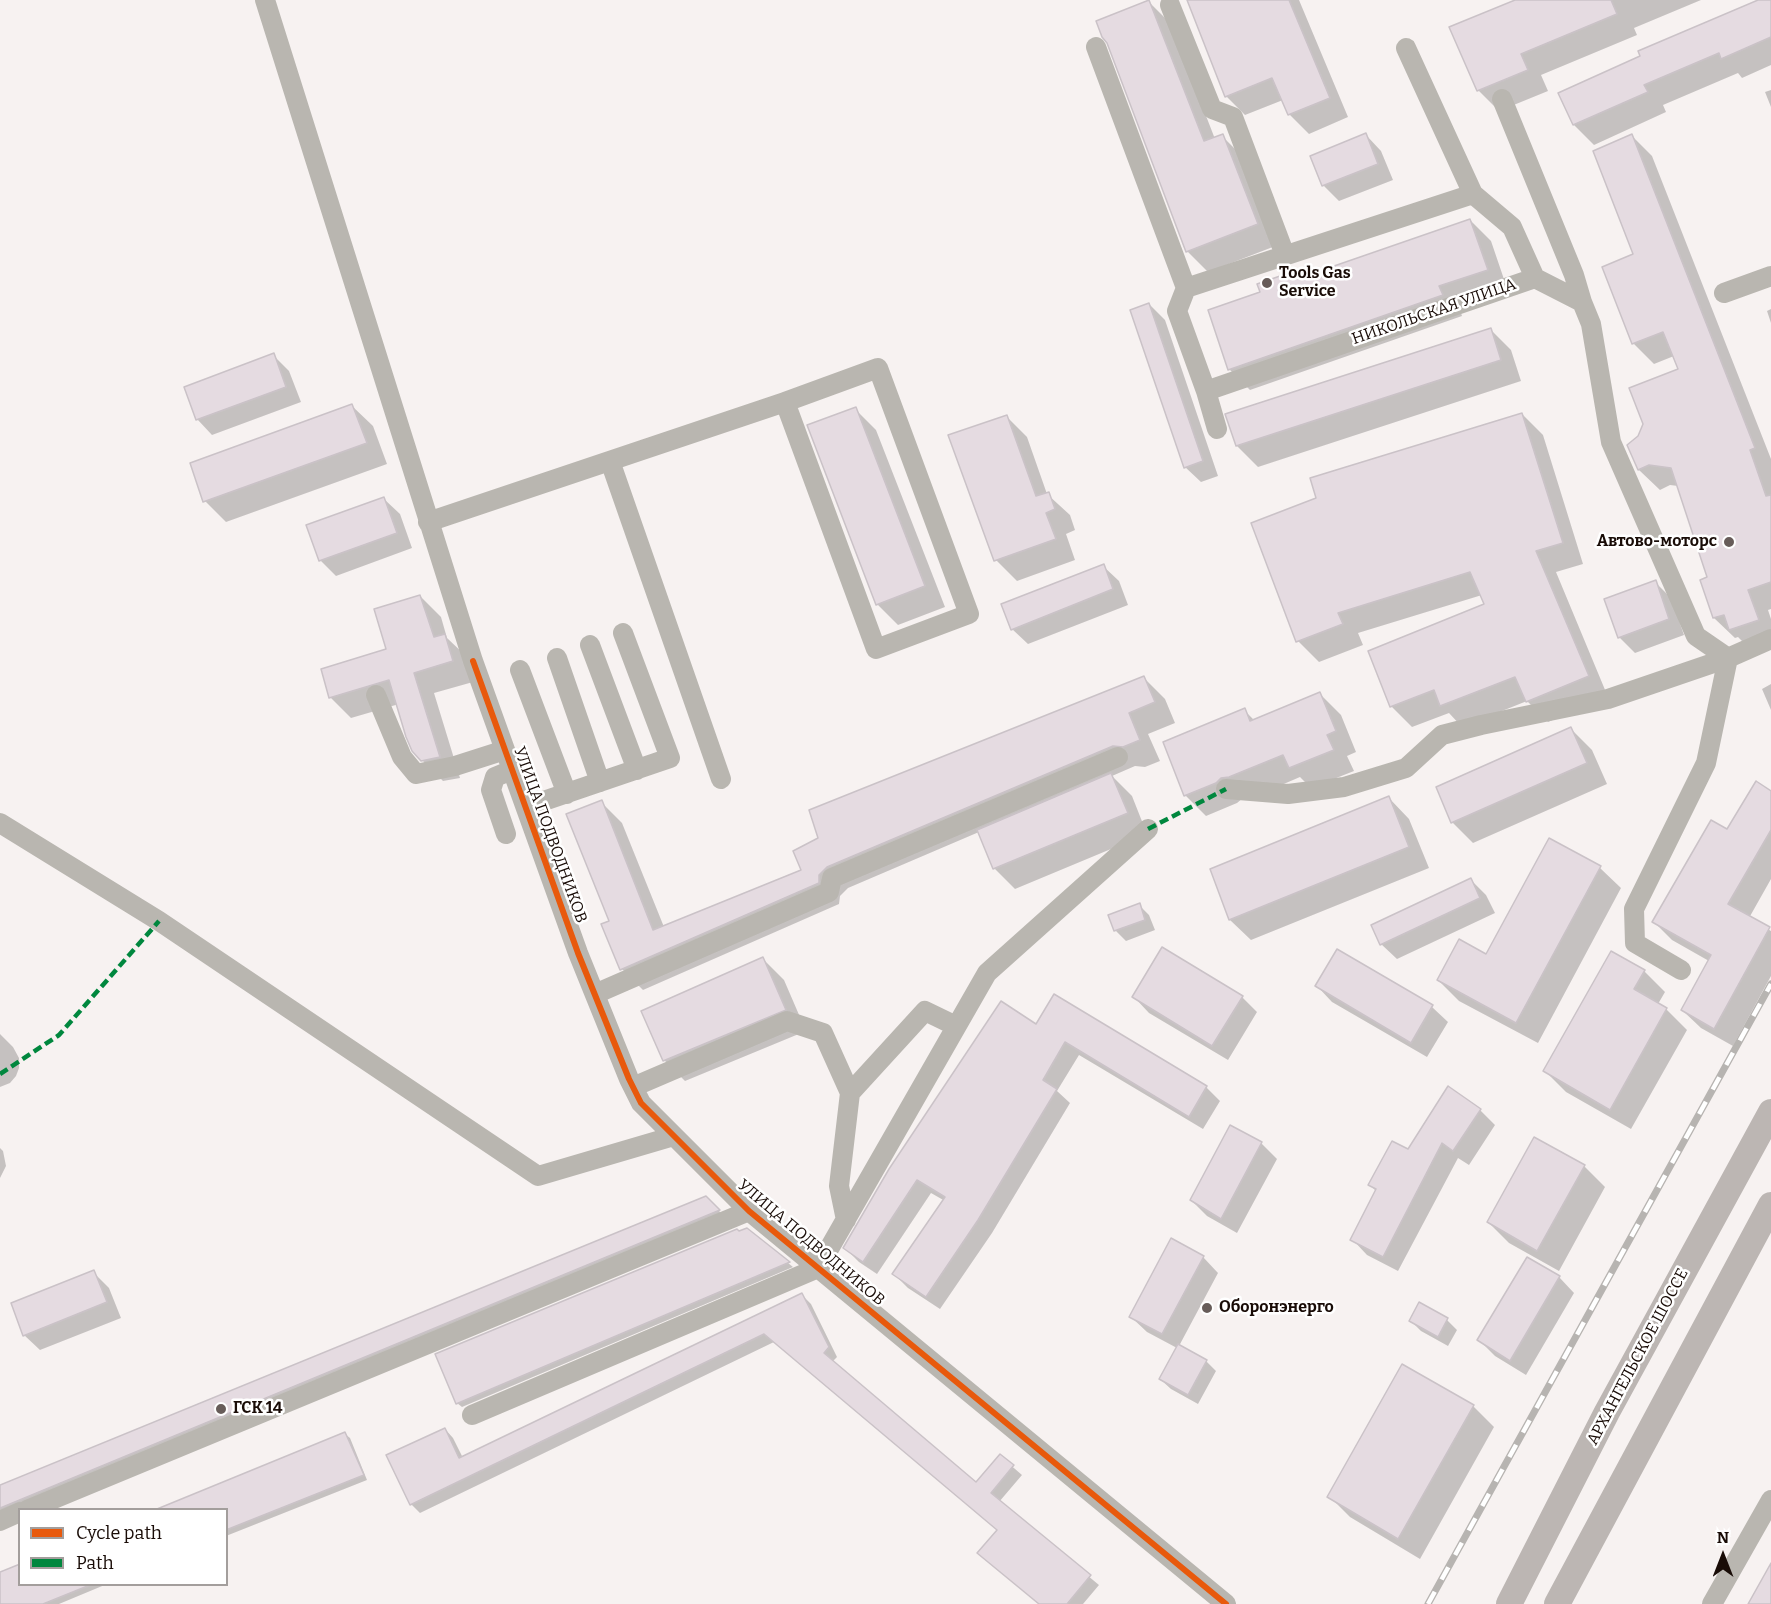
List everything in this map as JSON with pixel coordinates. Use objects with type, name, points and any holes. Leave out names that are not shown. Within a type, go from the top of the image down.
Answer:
[{"type":"main road","name":"АРХАНГЕЛЬСКОЕ ШОССЕ","points":[[1509,1604],[1607,1412],[1771,1112]]},
{"type":"main road","points":[[1557,1604],[1771,1205]]},
{"type":"street","name":"УЛИЦА ПОДВОДНИКОВ","points":[[265,0],[473,662],[595,994],[641,1103],[748,1211],[1226,1604]]},
{"type":"street","points":[[1170,4],[1212,109],[1233,117],[1285,255]]},
{"type":"street","points":[[1096,47],[1186,288],[1177,311],[1206,391],[1216,429]]},
{"type":"street","points":[[1406,48],[1460,171],[1473,194],[1512,227],[1535,278]]},
{"type":"street","points":[[1502,99],[1575,275],[1591,324],[1611,442],[1696,636],[1728,658]]},
{"type":"street","points":[[1186,288],[1473,194]]},
{"type":"street","points":[[1724,293],[1771,276]]},
{"type":"street","name":"НИКОЛЬСКАЯ УЛИЦА","points":[[1206,391],[1535,278],[1582,302]]},
{"type":"street","points":[[428,522],[785,402],[878,368],[969,614],[876,649],[785,402]]},
{"type":"street","points":[[610,461],[721,779]]},
{"type":"street","points":[[525,807],[670,758],[623,633]]},
{"type":"street","points":[[1226,789],[1288,794],[1344,787],[1407,768],[1442,735],[1608,699],[1728,658],[1771,639]]},
{"type":"street","points":[[590,645],[637,770]]},
{"type":"street","points":[[557,658],[600,782]]},
{"type":"street","points":[[1681,970],[1635,943],[1634,909],[1706,763],[1728,658]]},
{"type":"street","points":[[520,670],[567,794]]},
{"type":"street","points":[[376,695],[402,757],[416,774],[454,766],[505,750]]},
{"type":"street","points":[[595,994],[829,892],[832,878],[1118,757]]},
{"type":"street","points":[[506,834],[491,790],[495,777],[512,770]]},
{"type":"street","points":[[0,824],[159,921],[538,1176],[674,1136]]},
{"type":"street","points":[[472,1415],[818,1268],[987,973],[1148,828]]},
{"type":"street","points":[[850,1093],[925,1011],[956,1026]]},
{"type":"street","points":[[633,1087],[787,1021],[823,1033],[850,1093],[839,1186],[846,1220]]},
{"type":"street","points":[[29,1508],[748,1211]]},
{"type":"street","points":[[1712,1604],[1771,1500]]},
{"type":"street","points":[[0,1521],[18,1513]]},
{"type":"building","points":[[1149,0],[1204,141],[1223,134],[1258,224],[1186,252],[1107,43],[1096,21]]},
{"type":"building","points":[[1187,0],[1289,0],[1330,98],[1288,115],[1272,78],[1225,97]]},
{"type":"building","points":[[1515,0],[1611,0],[1617,14],[1521,54],[1528,70],[1477,91],[1449,27]]},
{"type":"building","points":[[1758,0],[1771,0],[1771,37],[1721,59],[1719,53],[1644,85],[1648,92],[1573,125],[1558,93],[1640,56],[1638,51]]},
{"type":"building","points":[[1366,133],[1378,164],[1322,186],[1310,156]]},
{"type":"building","points":[[1632,134],[1755,448],[1750,450],[1766,496],[1771,495],[1771,582],[1748,590],[1759,620],[1729,630],[1724,615],[1713,618],[1700,580],[1707,577],[1671,468],[1649,465],[1638,470],[1627,445],[1638,436],[1643,424],[1629,388],[1678,369],[1663,332],[1632,344],[1602,267],[1633,254],[1593,151]]},
{"type":"building","points":[[1470,219],[1488,270],[1439,286],[1443,295],[1228,370],[1208,310],[1260,292],[1257,284],[1306,267],[1308,275]]},
{"type":"building","points":[[1149,303],[1203,461],[1184,468],[1130,310]]},
{"type":"building","points":[[1491,328],[1501,360],[1236,446],[1225,414]]},
{"type":"building","points":[[274,353],[286,387],[196,420],[184,387]]},
{"type":"building","points":[[352,404],[367,443],[203,502],[190,463]]},
{"type":"building","points":[[856,407],[925,586],[876,605],[807,425]]},
{"type":"building","points":[[1522,413],[1563,543],[1536,551],[1589,676],[1526,702],[1515,677],[1440,706],[1434,690],[1390,707],[1368,651],[1484,604],[1470,572],[1338,613],[1343,624],[1296,642],[1251,523],[1316,498],[1310,478]]},
{"type":"building","points":[[1007,415],[1036,496],[1049,492],[1055,509],[1046,513],[1056,539],[994,561],[948,435]]},
{"type":"building","points":[[384,497],[397,533],[319,561],[306,525]]},
{"type":"building","points":[[1104,564],[1113,589],[1011,630],[1001,604]]},
{"type":"building","points":[[1656,580],[1669,619],[1618,638],[1604,599]]},
{"type":"building","points":[[420,595],[434,637],[445,634],[453,661],[414,673],[440,757],[421,761],[412,751],[406,737],[389,680],[329,698],[321,669],[386,649],[374,609]]},
{"type":"building","points":[[1144,676],[1155,702],[1129,713],[1140,740],[1123,747],[1113,746],[827,867],[819,875],[819,883],[620,970],[601,924],[609,921],[566,814],[602,800],[653,930],[801,870],[793,851],[818,838],[809,810]]},
{"type":"building","points":[[1320,692],[1336,731],[1327,735],[1334,750],[1289,768],[1283,755],[1229,777],[1221,778],[1216,783],[1184,796],[1163,742],[1245,708],[1250,721]]},
{"type":"building","points":[[1571,727],[1587,763],[1451,823],[1436,787]]},
{"type":"building","points":[[1111,773],[1128,813],[993,869],[977,830]]},
{"type":"building","points":[[1756,781],[1771,791],[1771,830],[1728,904],[1770,927],[1714,1029],[1681,1010],[1711,955],[1652,922],[1711,820],[1727,829]]},
{"type":"building","points":[[1389,796],[1409,847],[1229,920],[1210,869]]},
{"type":"building","points":[[1549,838],[1601,866],[1516,1023],[1437,980],[1459,939],[1486,954]]},
{"type":"building","points":[[1471,878],[1480,898],[1380,945],[1371,925]]},
{"type":"building","points":[[1140,903],[1145,920],[1114,931],[1108,915]]},
{"type":"building","points":[[1162,947],[1243,996],[1212,1046],[1132,997]]},
{"type":"building","points":[[1337,949],[1433,1005],[1411,1043],[1315,986]]},
{"type":"building","points":[[1611,951],[1645,970],[1634,989],[1667,1008],[1610,1110],[1543,1071]]},
{"type":"building","points":[[763,957],[786,1010],[663,1061],[641,1011]]},
{"type":"building","points":[[1054,994],[1207,1086],[1189,1117],[1065,1042],[1043,1080],[1057,1089],[978,1220],[926,1297],[892,1274],[945,1197],[917,1180],[863,1262],[843,1248],[889,1169],[1001,1001],[1036,1024]]},
{"type":"building","points":[[1448,1086],[1481,1109],[1453,1151],[1442,1143],[1383,1257],[1350,1240],[1376,1189],[1368,1185],[1392,1141],[1408,1149]]},
{"type":"building","points":[[1230,1125],[1262,1142],[1221,1219],[1190,1200]]},
{"type":"building","points":[[1534,1137],[1585,1165],[1537,1251],[1487,1222]]},
{"type":"building","name":"ГСК 14","points":[[706,1196],[720,1210],[0,1508],[0,1485]]},
{"type":"building","points":[[747,1228],[790,1262],[456,1404],[435,1354],[737,1229],[739,1231]]},
{"type":"building","points":[[1171,1238],[1204,1256],[1162,1334],[1129,1317]]},
{"type":"building","points":[[1527,1257],[1560,1276],[1510,1361],[1477,1340]]},
{"type":"building","points":[[94,1270],[107,1302],[23,1336],[11,1303]]},
{"type":"building","points":[[802,1293],[829,1347],[824,1353],[976,1482],[1000,1454],[1014,1465],[991,1493],[1091,1575],[1067,1604],[1039,1604],[977,1553],[997,1530],[764,1334],[410,1505],[386,1455],[445,1428],[459,1458]]},
{"type":"building","points":[[1419,1302],[1448,1318],[1438,1337],[1409,1321]]},
{"type":"building","points":[[1178,1344],[1207,1360],[1188,1395],[1159,1379]]},
{"type":"building","points":[[1402,1364],[1474,1405],[1398,1539],[1327,1497]]},
{"type":"building","points":[[345,1432],[364,1475],[228,1529],[228,1508],[159,1508]]},
{"type":"building","points":[[1771,1563],[1771,1604],[1748,1604]]},
{"type":"building","points":[[18,1565],[18,1586],[88,1586],[43,1604],[0,1604],[0,1572]]},
{"type":"railway","points":[[1428,1604],[1771,984]]},
{"type":"marked path","points":[[1148,829],[1226,789]]},
{"type":"marked path","points":[[0,1074],[59,1035],[159,921]]},
{"type":"cycle path","points":[[473,661],[578,953],[641,1103],[749,1211],[1226,1604]]},
{"type":"place","name":"Tools Gas Service","points":[[1267,283]]},
{"type":"place","name":"Автово-моторс","points":[[1729,542]]},
{"type":"place","name":"Оборонэнерго","points":[[1207,1308]]},
{"type":"place","name":"ГСК 14","points":[[221,1409]]}]
